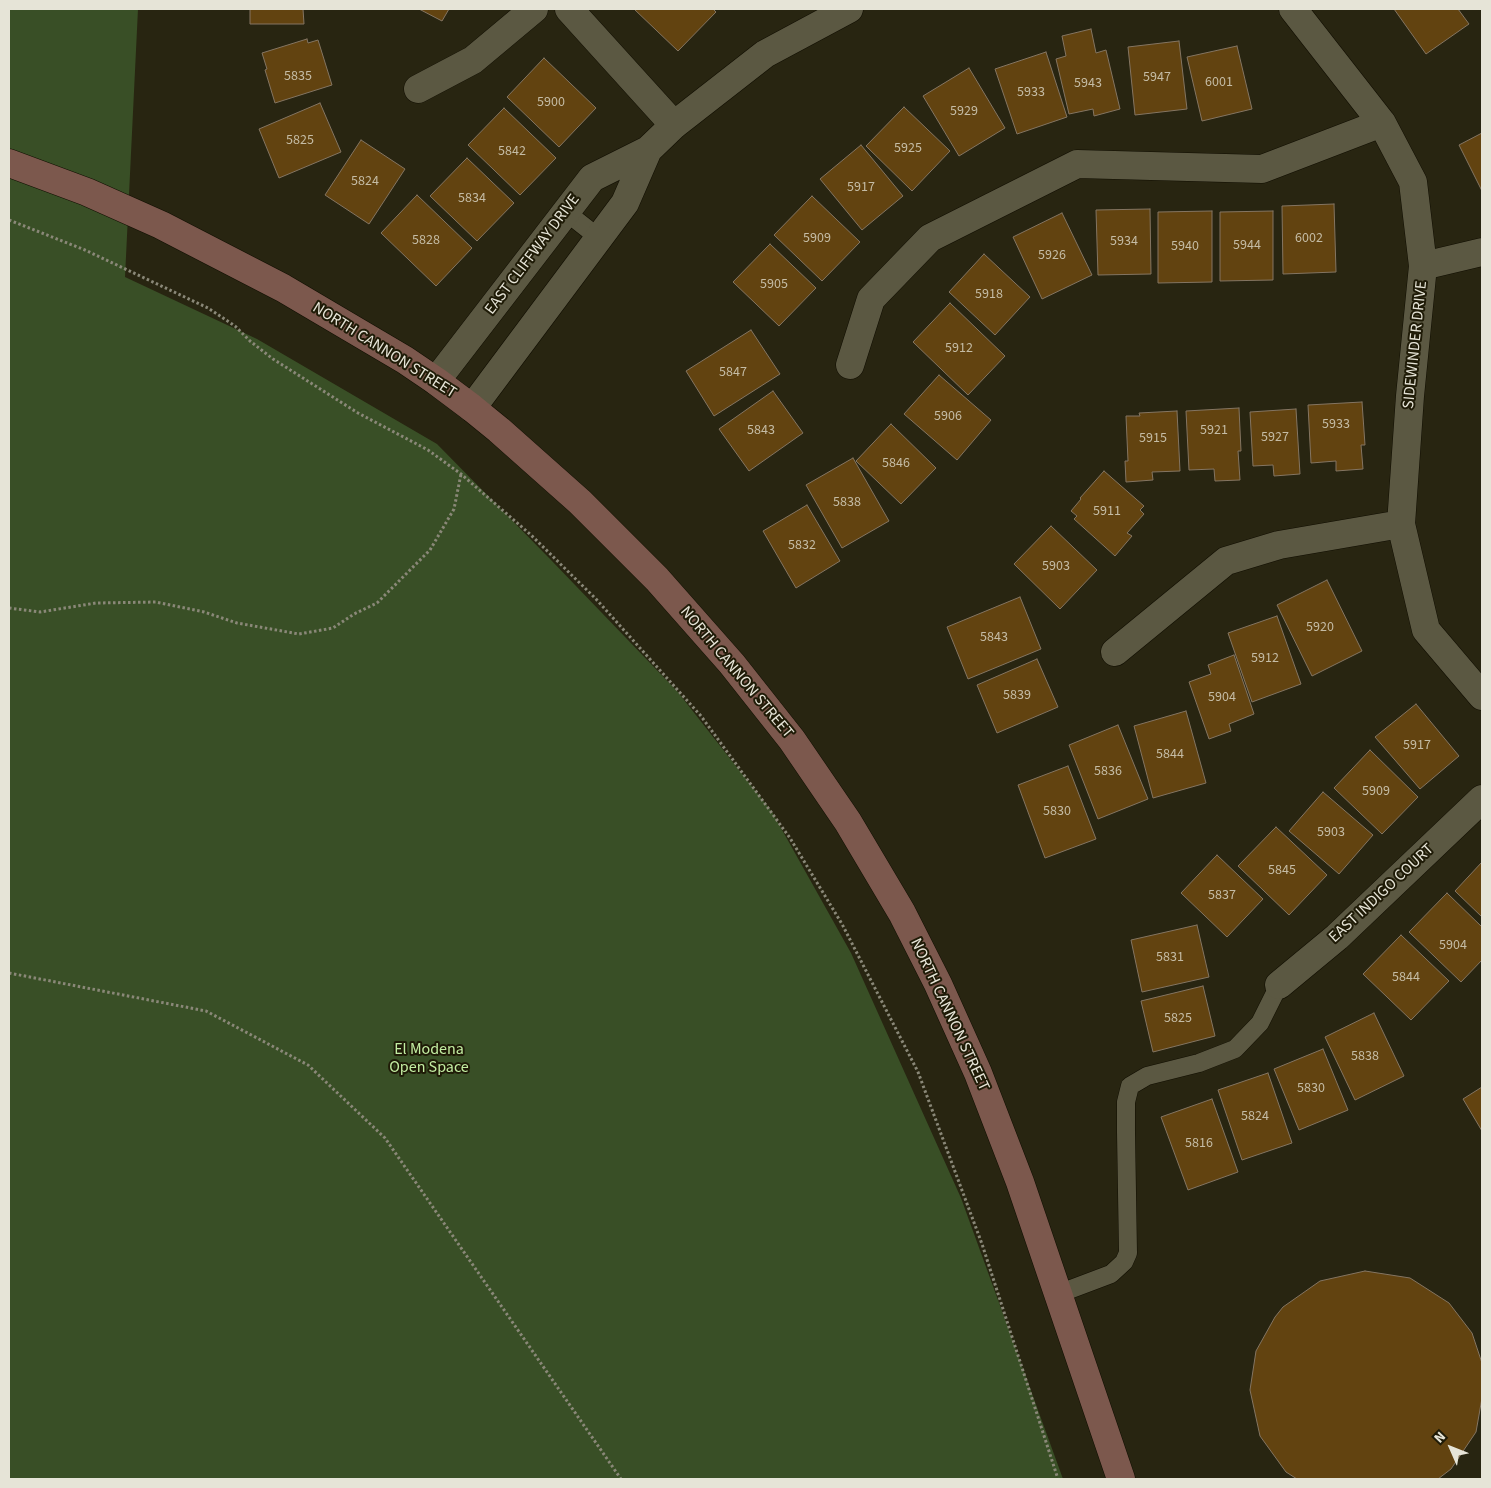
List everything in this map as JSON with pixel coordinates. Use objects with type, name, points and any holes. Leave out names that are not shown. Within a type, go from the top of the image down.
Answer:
[{"type":"main road","name":"NORTH CANNON STREET","points":[[9,163],[86,192],[169,229],[283,288],[436,381],[499,430],[580,502],[663,586],[732,664],[792,740],[848,822],[902,913],[938,984],[978,1073],[1020,1182],[1121,1479]]},
{"type":"street","points":[[418,89],[473,60],[534,9]]},
{"type":"street","points":[[569,9],[674,125]]},
{"type":"street","name":"EAST CLIFFWAY DRIVE","points":[[436,381],[592,178],[648,150],[674,125],[765,54],[849,9]]},
{"type":"street","name":"SIDEWINDER DRIVE","points":[[1296,10],[1382,123],[1412,182],[1424,266],[1410,396],[1401,524],[1426,630],[1482,696]]},
{"type":"street","points":[[850,365],[871,299],[930,238],[1077,164],[1262,169],[1382,123]]},
{"type":"street","name":"EAST CLIFFWAY DRIVE","points":[[472,408],[625,203],[648,150]]},
{"type":"street","points":[[1424,266],[1482,252]]},
{"type":"street","points":[[1114,652],[1226,561],[1279,545],[1401,524]]},
{"type":"street","name":"EAST INDIGO COURT","points":[[1280,985],[1337,937],[1482,800]]},
{"type":"lane","points":[[566,212],[599,238]]},
{"type":"lane","points":[[1058,1294],[1111,1274],[1124,1262],[1128,1254],[1126,1102],[1130,1086],[1147,1076],[1200,1063],[1235,1050],[1260,1022],[1280,985]]},
{"type":"path","points":[[9,220],[85,250],[208,308],[235,326],[273,359],[358,413],[428,450],[461,474],[531,535],[596,600],[701,716],[790,838],[842,924],[918,1072],[982,1244],[1058,1479]]},
{"type":"path","points":[[9,608],[40,612],[96,604],[156,602],[204,612],[237,623],[300,634],[333,628],[354,614],[377,603],[430,550],[454,509],[461,474]]},
{"type":"path","points":[[9,973],[206,1011],[308,1065],[385,1138],[621,1479]]},
{"type":"green space","name":"El Modena Open Space","points":[[9,9],[138,9],[125,277],[257,339],[437,444],[677,691],[772,812],[851,953],[961,1198],[1063,1479],[9,1479]]},
{"type":"building","points":[[250,9],[303,9],[304,24],[250,24]]},
{"type":"building","points":[[419,9],[449,9],[442,21]]},
{"type":"building","points":[[634,9],[713,9],[716,12],[678,51]]},
{"type":"building","points":[[1394,9],[1458,9],[1469,24],[1426,54]]},
{"type":"building","points":[[1091,29],[1096,53],[1106,50],[1120,109],[1094,116],[1093,109],[1069,114],[1056,59],[1066,56],[1062,36]]},
{"type":"building","points":[[307,39],[308,43],[318,40],[332,85],[275,103],[262,53]]},
{"type":"building","points":[[1179,41],[1187,109],[1135,115],[1128,47]]},
{"type":"building","points":[[1237,46],[1252,109],[1202,121],[1187,57]]},
{"type":"building","points":[[1046,52],[1067,117],[1017,134],[995,69]]},
{"type":"building","points":[[544,58],[596,108],[559,147],[507,97]]},
{"type":"building","points":[[969,68],[1005,128],[959,156],[923,96]]},
{"type":"building","points":[[320,103],[341,152],[279,178],[259,129]]},
{"type":"building","points":[[904,107],[950,151],[912,191],[866,146]]},
{"type":"building","points":[[504,108],[556,158],[520,195],[468,145]]},
{"type":"building","points":[[1482,133],[1482,191],[1459,145]]},
{"type":"building","points":[[361,140],[405,169],[369,224],[325,195]]},
{"type":"building","points":[[861,145],[903,196],[862,230],[820,179]]},
{"type":"building","points":[[467,158],[514,203],[477,241],[430,196]]},
{"type":"building","points":[[417,195],[472,248],[436,286],[381,233]]},
{"type":"building","points":[[812,196],[860,242],[822,281],[774,235]]},
{"type":"building","points":[[1334,204],[1336,272],[1283,274],[1282,206]]},
{"type":"building","points":[[1150,209],[1151,274],[1098,275],[1096,210]]},
{"type":"building","points":[[1212,211],[1212,282],[1158,283],[1158,212]]},
{"type":"building","points":[[1273,211],[1273,280],[1220,281],[1220,212]]},
{"type":"building","points":[[1062,213],[1092,275],[1042,299],[1013,237]]},
{"type":"building","points":[[770,244],[816,288],[779,326],[733,282]]},
{"type":"building","points":[[984,254],[1030,297],[995,335],[949,292]]},
{"type":"building","points":[[950,303],[1005,356],[968,395],[913,342]]},
{"type":"building","points":[[751,330],[780,374],[714,416],[686,371]]},
{"type":"building","points":[[939,375],[991,420],[957,460],[904,414]]},
{"type":"building","points":[[773,391],[803,433],[749,471],[719,429]]},
{"type":"building","points":[[1362,402],[1365,445],[1361,445],[1363,469],[1336,471],[1336,461],[1311,463],[1308,405]]},
{"type":"building","points":[[1239,408],[1241,451],[1238,451],[1240,480],[1215,481],[1214,469],[1189,470],[1186,411]]},
{"type":"building","points":[[1296,409],[1300,474],[1274,476],[1273,465],[1253,466],[1250,412]]},
{"type":"building","points":[[1177,411],[1180,471],[1152,472],[1153,480],[1126,482],[1125,461],[1128,461],[1126,416],[1140,416],[1139,413]]},
{"type":"building","points":[[891,424],[936,468],[901,504],[856,461]]},
{"type":"building","points":[[853,458],[889,521],[842,548],[806,485]]},
{"type":"building","points":[[1104,471],[1144,506],[1140,510],[1144,514],[1127,533],[1132,536],[1115,556],[1074,519],[1077,516],[1071,511]]},
{"type":"building","points":[[807,505],[840,561],[796,588],[763,531]]},
{"type":"building","points":[[1051,526],[1097,570],[1060,609],[1014,564]]},
{"type":"building","points":[[1327,580],[1362,651],[1312,676],[1277,605]]},
{"type":"building","points":[[1020,597],[1041,649],[968,679],[947,627]]},
{"type":"building","points":[[1277,616],[1301,684],[1252,702],[1228,633]]},
{"type":"building","points":[[1234,655],[1254,714],[1229,724],[1231,731],[1209,739],[1189,682],[1211,674],[1208,665]]},
{"type":"building","points":[[1037,659],[1058,707],[997,733],[977,685]]},
{"type":"building","points":[[1416,704],[1459,756],[1420,789],[1375,737]]},
{"type":"building","points":[[1186,711],[1206,783],[1153,798],[1134,726]]},
{"type":"building","points":[[1118,725],[1148,799],[1098,819],[1069,745]]},
{"type":"building","points":[[1370,750],[1418,797],[1382,834],[1334,788]]},
{"type":"building","points":[[1068,766],[1096,839],[1045,858],[1018,785]]},
{"type":"building","points":[[1323,792],[1373,835],[1339,874],[1289,831]]},
{"type":"building","points":[[1276,827],[1327,875],[1289,915],[1238,866]]},
{"type":"building","points":[[1217,855],[1263,899],[1227,937],[1181,893]]},
{"type":"building","points":[[1482,862],[1482,917],[1455,891]]},
{"type":"building","points":[[1447,893],[1482,927],[1482,960],[1461,982],[1409,932]]},
{"type":"building","points":[[1197,925],[1209,977],[1142,992],[1131,940]]},
{"type":"building","points":[[1401,935],[1449,981],[1411,1020],[1363,974]]},
{"type":"building","points":[[1203,986],[1215,1036],[1153,1052],[1141,1001]]},
{"type":"building","points":[[1374,1013],[1404,1076],[1355,1100],[1325,1037]]},
{"type":"building","points":[[1323,1049],[1348,1110],[1299,1130],[1274,1069]]},
{"type":"building","points":[[1268,1073],[1292,1143],[1242,1160],[1218,1090]]},
{"type":"building","points":[[1482,1087],[1482,1131],[1463,1099]]},
{"type":"building","points":[[1212,1099],[1238,1172],[1188,1190],[1161,1117]]},
{"type":"building","points":[[1365,1271],[1410,1278],[1449,1303],[1472,1333],[1482,1363],[1482,1398],[1476,1432],[1451,1469],[1438,1479],[1297,1479],[1286,1472],[1260,1436],[1250,1390],[1256,1351],[1275,1317],[1283,1307],[1320,1281]]}]
